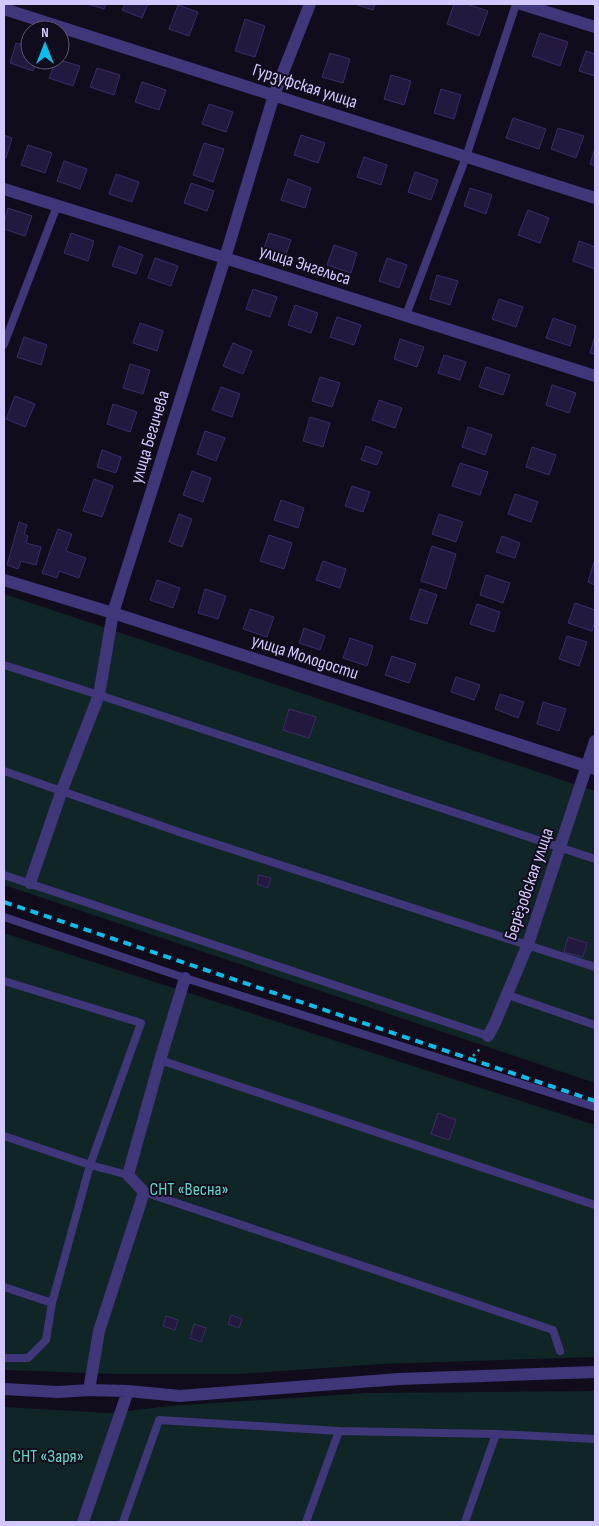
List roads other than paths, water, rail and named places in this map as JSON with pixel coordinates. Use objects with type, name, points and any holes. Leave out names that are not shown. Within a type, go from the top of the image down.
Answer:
[{"type":"street","name":"улица Бегичева","points":[[30,883],[62,790],[99,695],[113,613],[225,258],[274,95],[310,4]]},
{"type":"street","points":[[521,4],[595,27]]},
{"type":"street","name":"Гурзуфская улица","points":[[4,9],[595,198]]},
{"type":"street","name":"улица Энгельса","points":[[4,189],[595,376]]},
{"type":"street","name":"улица Молодости","points":[[4,580],[113,613],[591,768]]},
{"type":"street","name":"Берёзовская улица","points":[[488,1036],[496,1023],[528,944],[591,768],[595,741]]},
{"type":"street","points":[[88,1390],[99,1331],[144,1192],[128,1175],[185,978]]},
{"type":"street","points":[[4,1389],[58,1392],[88,1390],[180,1396],[399,1379],[595,1372]]},
{"type":"street","points":[[83,1522],[128,1392]]},
{"type":"lane","points":[[406,315],[466,156],[516,4]]},
{"type":"lane","points":[[4,344],[57,206]]},
{"type":"lane","points":[[4,665],[595,859]]},
{"type":"lane","points":[[4,771],[182,833],[595,967]]},
{"type":"lane","points":[[4,875],[488,1036]]},
{"type":"lane","points":[[4,917],[185,978],[595,1107]]},
{"type":"lane","points":[[4,981],[141,1023],[90,1164],[52,1303],[46,1340],[28,1358],[4,1358]]},
{"type":"lane","points":[[508,995],[595,1025]]},
{"type":"lane","points":[[160,1060],[595,1205]]},
{"type":"lane","points":[[4,1136],[128,1175]]},
{"type":"lane","points":[[144,1192],[553,1330],[560,1350]]},
{"type":"lane","points":[[4,1287],[52,1303]]},
{"type":"lane","points":[[123,1522],[159,1420],[339,1431],[496,1434],[595,1439]]},
{"type":"lane","points":[[306,1522],[339,1431]]},
{"type":"lane","points":[[465,1522],[496,1434]]},
{"type":"railway","points":[[4,902],[595,1101]]},
{"type":"park label","name":"СНТ «Весна»","points":[[189,1189]]},
{"type":"park label","name":"СНТ «Заря»","points":[[48,1456]]}]
